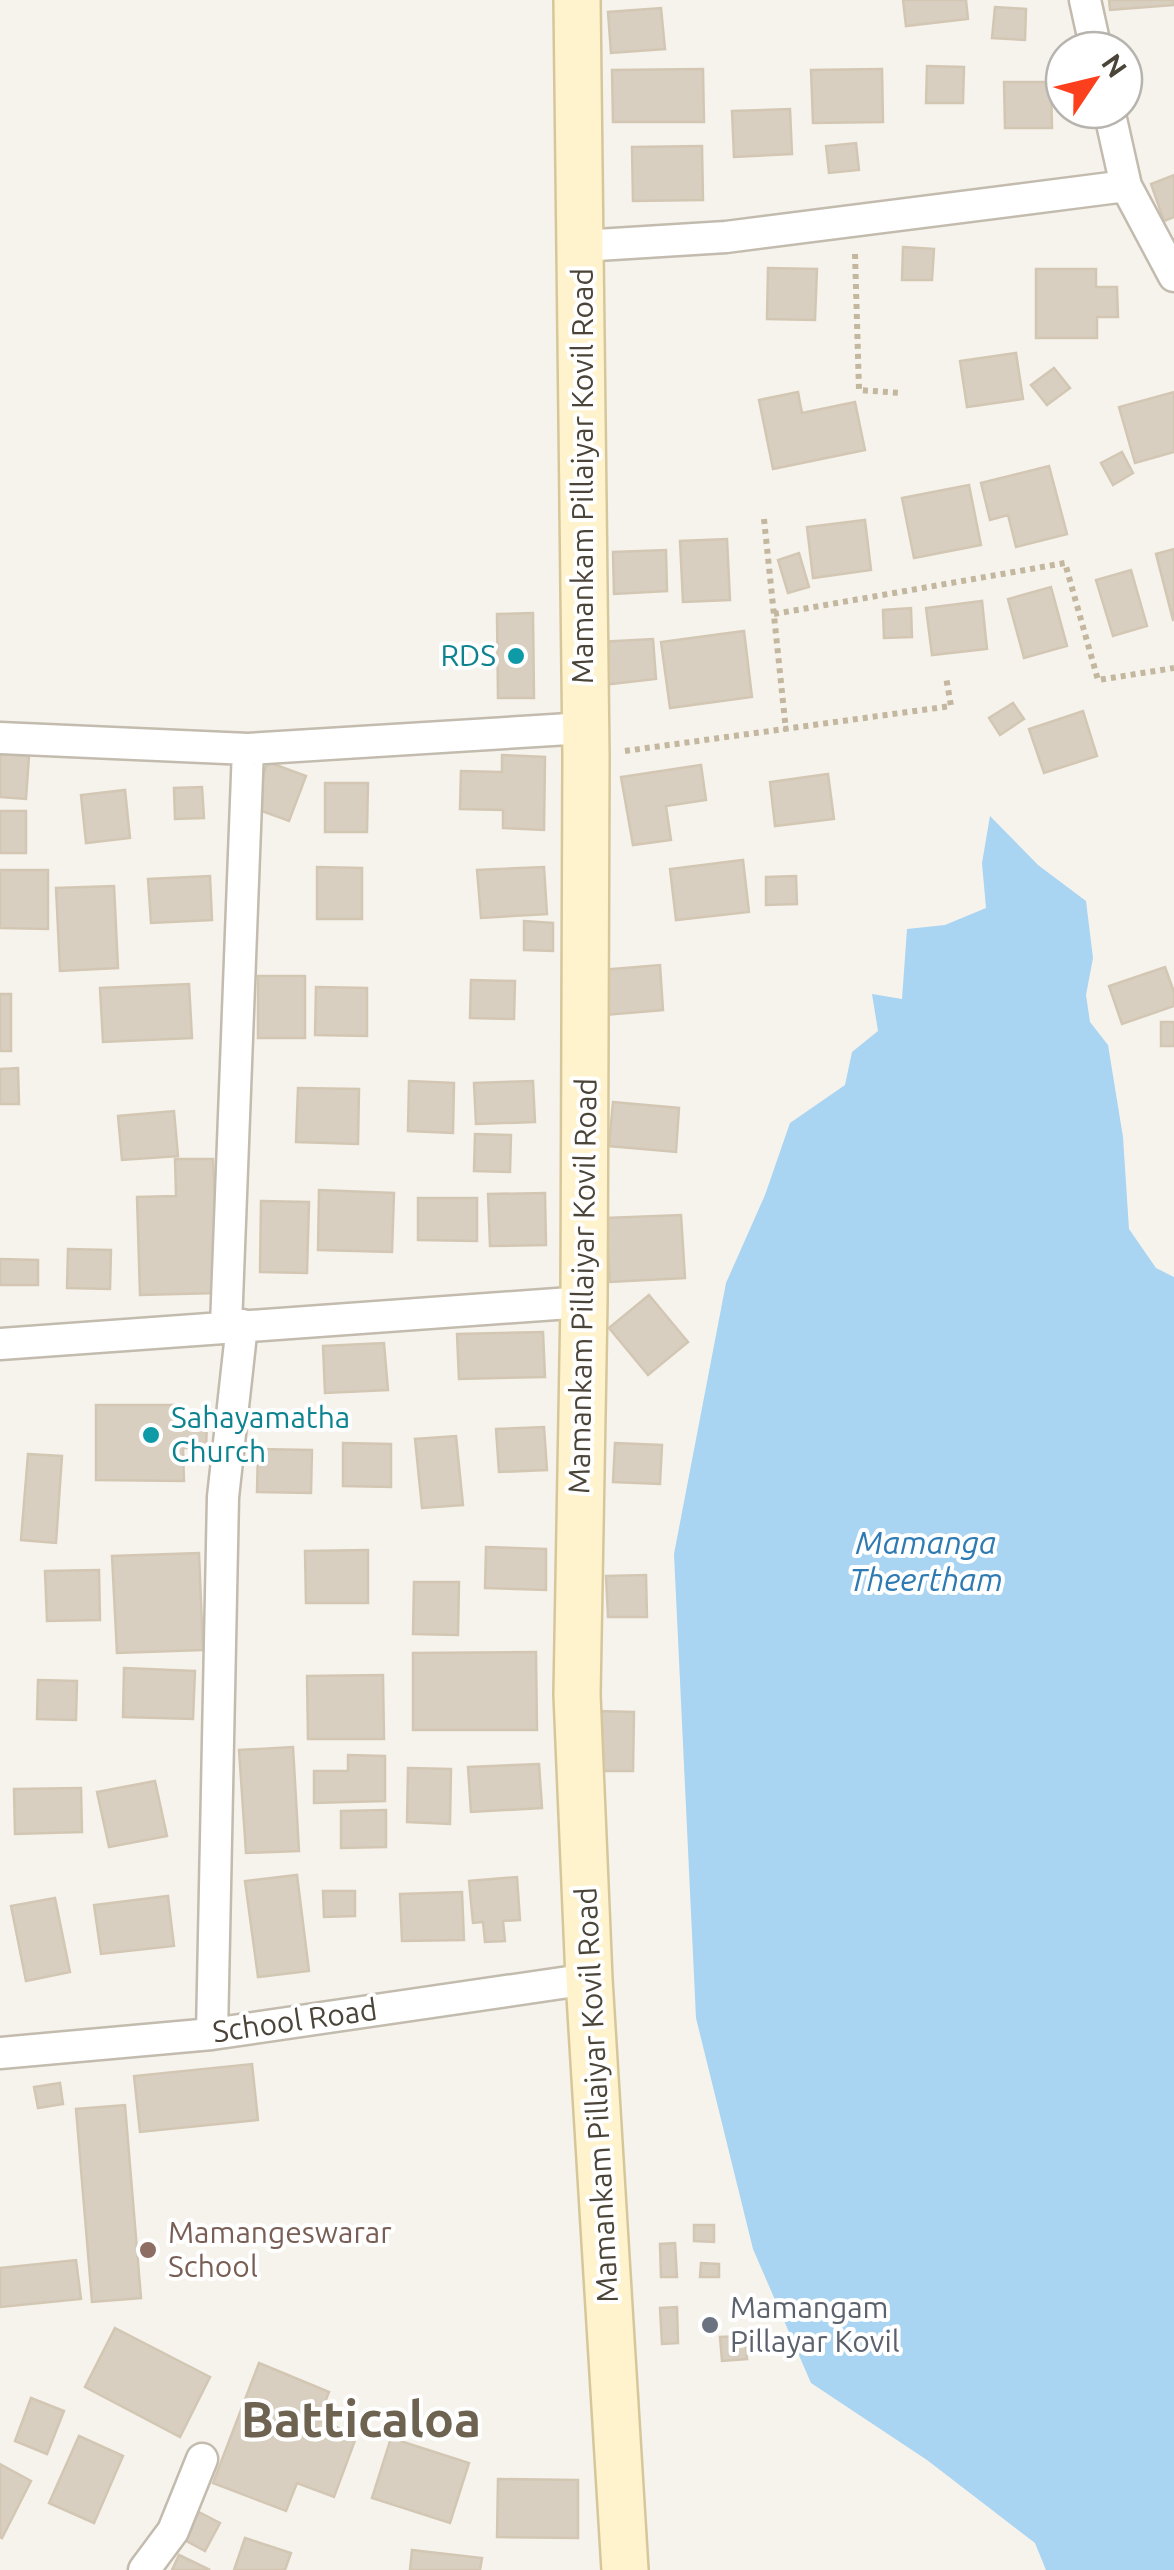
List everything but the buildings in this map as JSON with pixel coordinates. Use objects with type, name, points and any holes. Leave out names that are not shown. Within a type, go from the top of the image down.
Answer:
[{"type":"main road","name":"Mamankam Pillaiyar Kovil Road","points":[[577,0],[586,742],[578,1695],[589,1979],[625,2570]]},
{"type":"street","points":[[1085,0],[1092,30]]},
{"type":"street","points":[[1113,130],[1126,186],[1173,271]]},
{"type":"street","points":[[581,246],[726,236],[1126,186]]},
{"type":"street","points":[[0,738],[248,749],[586,742]]},
{"type":"street","points":[[212,2034],[224,1497],[234,1326],[248,749]]},
{"type":"street","points":[[0,1344],[584,1302]]},
{"type":"street","name":"School Road","points":[[0,2053],[212,2034],[589,1979]]},
{"type":"street","points":[[144,2570],[173,2531],[202,2459]]},
{"type":"path","points":[[854,220],[858,390],[901,392]]},
{"type":"path","points":[[764,519],[786,731]]},
{"type":"path","points":[[774,614],[1066,562],[1098,680],[1174,668]]},
{"type":"path","points":[[586,742],[786,731],[951,706],[946,676]]},
{"type":"water","name":"Mamanga Theertham","points":[[990,816],[1038,865],[1086,901],[1093,958],[1086,995],[1090,1022],[1108,1045],[1123,1137],[1129,1229],[1156,1268],[1174,1277],[1174,2570],[1046,2570],[1035,2543],[927,2460],[811,2383],[753,2249],[696,2018],[674,1554],[726,1283],[765,1195],[790,1123],[845,1085],[852,1052],[878,1031],[872,994],[902,999],[907,929],[945,925],[986,908],[982,863]]},
{"type":"place","name":"RDS","points":[[516,656]]},
{"type":"place","name":"Sahayamatha Church","points":[[151,1435]]},
{"type":"place","name":"Mamangeswarar School","points":[[148,2250]]},
{"type":"place","name":"Mamangam Pillayar Kovil","points":[[710,2325]]},
{"type":"district","name":"Batticaloa","points":[[361,2419]]}]
